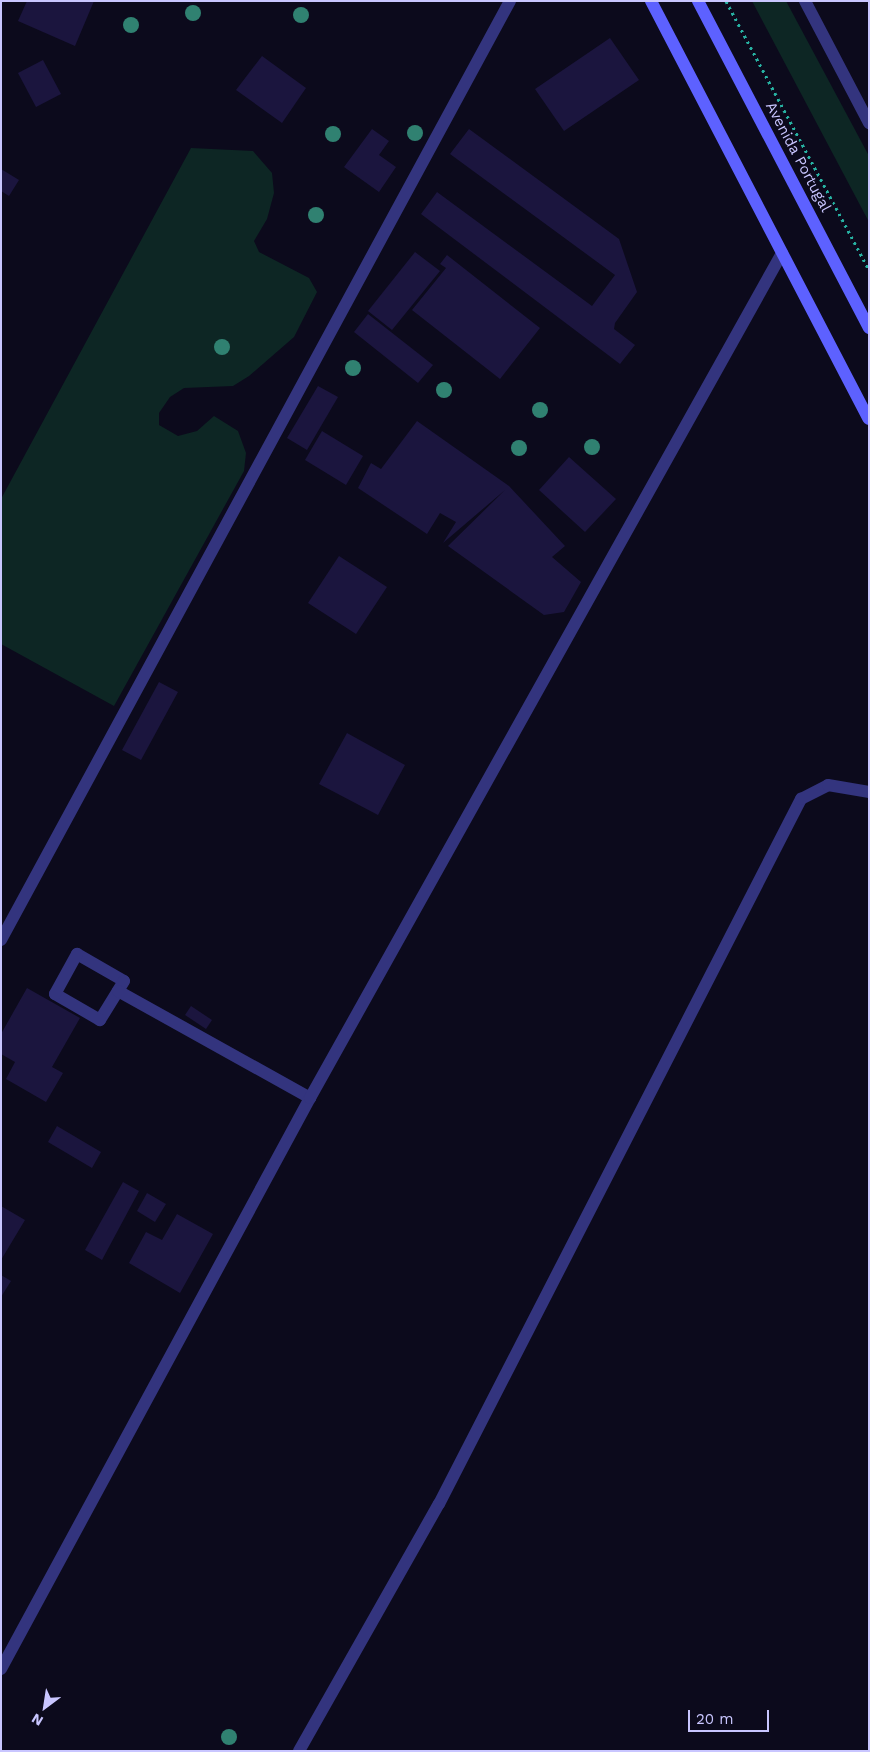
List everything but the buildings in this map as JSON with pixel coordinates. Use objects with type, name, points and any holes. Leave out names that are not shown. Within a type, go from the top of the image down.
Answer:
[{"type":"main road","points":[[651,1],[869,419]]},
{"type":"main road","name":"Avenida Portugal","points":[[698,1],[869,328]]},
{"type":"street","points":[[1,940],[510,1]]},
{"type":"street","points":[[805,1],[869,123]]},
{"type":"street","points":[[1,1670],[310,1098],[782,252]]},
{"type":"street","points":[[299,1751],[439,1504],[801,799],[828,786],[869,792]]},
{"type":"street","points":[[77,954],[124,981],[118,991],[100,1020],[55,994],[77,954]]},
{"type":"street","points":[[118,991],[310,1098]]},
{"type":"path","points":[[726,1],[869,270]]},
{"type":"green space","points":[[752,1],[786,1],[869,156],[869,222]]},
{"type":"green space","points":[[191,148],[253,151],[272,173],[274,193],[267,219],[254,241],[259,252],[309,278],[317,292],[294,337],[249,376],[233,386],[184,388],[170,397],[159,413],[159,425],[178,436],[197,431],[214,416],[238,431],[246,453],[244,471],[114,706],[1,644],[1,499]]}]
